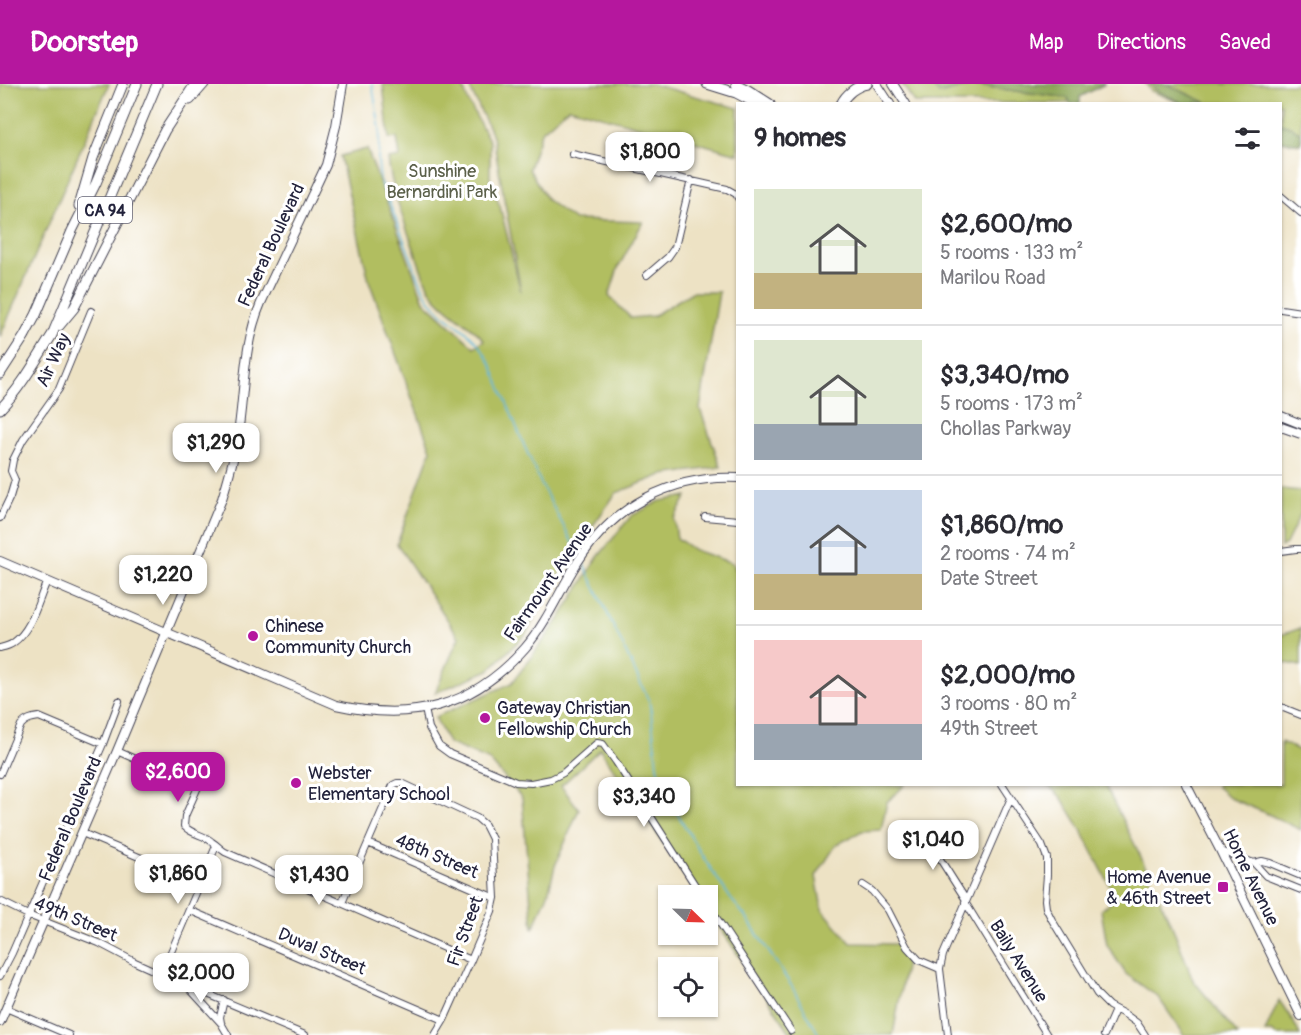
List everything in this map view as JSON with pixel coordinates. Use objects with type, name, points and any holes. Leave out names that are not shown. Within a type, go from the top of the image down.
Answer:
[{"type":"highway","points":[[72,231],[93,159],[123,84]]},
{"type":"highway","name":"CA 94","points":[[0,374],[36,315],[72,231],[96,183],[137,84]]},
{"type":"highway","name":"CA 94","points":[[0,409],[52,335],[158,84]]},
{"type":"highway","points":[[52,335],[74,308],[165,130],[195,84]]},
{"type":"highway","points":[[165,130],[204,84]]},
{"type":"highway","points":[[707,84],[736,93],[754,102]]},
{"type":"highway","points":[[736,84],[767,102]]},
{"type":"highway","points":[[843,102],[851,91],[865,84]]},
{"type":"main road","name":"Federal Boulevard","points":[[0,1023],[222,499],[238,438],[246,354],[254,322],[259,306],[326,165],[343,84]]},
{"type":"main road","points":[[878,84],[889,102]]},
{"type":"main road","points":[[893,84],[905,102]]},
{"type":"main road","points":[[1282,416],[1301,424]]},
{"type":"main road","points":[[1282,427],[1301,434]]},
{"type":"main road","name":"Fairmount Avenue","points":[[0,561],[336,705],[362,711],[407,712],[451,702],[471,693],[502,672],[526,647],[586,549],[597,535],[620,514],[633,505],[681,483],[714,478],[736,478]]},
{"type":"main road","name":"Home Avenue","points":[[1187,786],[1297,1002],[1301,1016]]},
{"type":"street","points":[[572,153],[727,189],[736,195]]},
{"type":"street","points":[[647,275],[668,257],[675,247],[691,180]]},
{"type":"street","points":[[1282,197],[1301,213]]},
{"type":"street","points":[[1282,309],[1301,312]]},
{"type":"street","name":"Air Way","points":[[0,518],[15,480],[11,471],[13,460],[23,440],[59,389],[92,311]]},
{"type":"street","points":[[705,517],[736,520]]},
{"type":"street","points":[[1282,551],[1301,549]]},
{"type":"street","points":[[0,648],[12,644],[29,625],[47,581]]},
{"type":"street","points":[[0,976],[103,744],[119,701]]},
{"type":"street","points":[[1282,707],[1301,715]]},
{"type":"street","points":[[425,709],[429,728],[439,746],[450,754],[516,782],[531,783],[551,780],[563,773],[597,743],[603,744],[695,885]]},
{"type":"street","points":[[0,774],[24,721],[39,717],[103,744]]},
{"type":"street","points":[[117,751],[198,787],[185,816],[184,826],[189,831],[212,841],[225,852],[471,960]]},
{"type":"street","name":"Fir Street","points":[[368,843],[393,785],[397,783],[402,783],[477,818],[485,825],[492,839],[495,898],[492,911],[444,1020],[435,1035]]},
{"type":"street","points":[[1003,786],[1042,845],[1047,858],[1046,908],[1097,994],[1109,1006],[1137,1023],[1145,1035]]},
{"type":"street","points":[[948,1035],[940,969],[943,955],[1011,798]]},
{"type":"street","name":"Baily Avenue","points":[[925,829],[933,848],[1047,1035]]},
{"type":"street","points":[[82,833],[146,861]]},
{"type":"street","points":[[342,903],[368,843]]},
{"type":"street","name":"48th Street","points":[[368,843],[495,898]]},
{"type":"street","points":[[162,973],[216,846]]},
{"type":"street","points":[[1220,850],[1254,863],[1266,876],[1301,890]]},
{"type":"street","points":[[1254,863],[1263,861],[1301,876]]},
{"type":"street","points":[[863,885],[872,891],[888,910],[907,947],[920,960],[940,969]]},
{"type":"street","name":"49th Street","points":[[0,901],[28,915],[99,943],[186,985],[305,1035]]},
{"type":"street","name":"Duval Street","points":[[189,910],[444,1020]]},
{"type":"street","points":[[718,920],[791,1031]]},
{"type":"street","points":[[186,985],[221,1023],[228,1035]]},
{"type":"street","points":[[221,1023],[224,1000]]},
{"type":"street","points":[[6,1008],[69,1035]]},
{"type":"street","points":[[1104,1035],[1115,1010]]},
{"type":"green space","points":[[0,84],[109,84],[0,337]]},
{"type":"green space","name":"Sunshine Bernardini Park","points":[[383,84],[462,84],[468,101],[490,142],[490,181],[500,206],[521,292],[493,137],[468,84],[652,84],[736,107],[736,153],[569,107],[541,132],[529,169],[547,200],[574,220],[643,222],[618,268],[609,296],[631,318],[653,316],[692,292],[719,292],[700,409],[721,467],[662,475],[616,493],[563,568],[525,635],[489,670],[435,693],[459,637],[397,544],[431,450],[369,281],[340,156],[367,149],[424,301],[474,347],[484,340],[434,296],[424,278],[392,183],[388,159],[400,157],[397,138],[389,139]]},
{"type":"green space","points":[[902,84],[930,84],[940,94],[972,85],[1069,98],[1070,102],[914,102]]},
{"type":"green space","points":[[930,84],[1105,84],[1080,97],[1080,102],[1069,102],[1068,98],[972,85],[939,94]]},
{"type":"green space","points":[[1146,84],[1301,84],[1301,144],[1282,141],[1282,102],[1178,102],[1151,91]]},
{"type":"green space","points":[[1150,84],[1167,84],[1205,102],[1181,102],[1157,91]]},
{"type":"green space","points":[[1282,123],[1301,133],[1301,144],[1282,141]]},
{"type":"green space","points":[[1282,489],[1301,491],[1301,515],[1286,544],[1282,546]]},
{"type":"green space","points":[[687,496],[674,519],[677,538],[694,550],[732,563],[736,569],[736,786],[904,786],[887,802],[881,830],[862,831],[836,845],[816,876],[822,909],[851,943],[896,944],[906,962],[893,1035],[792,1035],[718,925],[718,885],[691,885],[600,749],[561,786],[579,809],[555,866],[548,894],[533,929],[522,798],[490,761],[448,743],[435,717],[512,683],[560,618],[598,557],[631,516],[660,501]]},
{"type":"green space","points":[[1301,628],[1301,666],[1282,662],[1282,635]]},
{"type":"green space","points":[[1282,742],[1301,751],[1301,830],[1230,798],[1217,787],[1282,786]]},
{"type":"green space","points":[[1048,786],[1106,786],[1141,857],[1193,980],[1238,1035],[1183,1035],[1158,997],[1126,974],[1107,945],[1101,910],[1116,898],[1082,831],[1061,797]]},
{"type":"green space","points":[[1279,1000],[1300,1035],[1276,1035],[1272,1032],[1265,1032]]},
{"type":"waterway","points":[[372,84],[380,129],[378,162],[380,179],[424,291],[440,312],[475,340],[487,357],[542,486],[579,555]]},
{"type":"waterway","points":[[583,562],[649,701],[657,766],[662,787],[701,854],[791,985],[819,1035]]},
{"type":"place","name":"Chinese Community Church","points":[[253,636]]},
{"type":"place","name":"Gateway Christian Fellowship Church","points":[[485,718]]},
{"type":"place","name":"Webster Elementary School","points":[[296,783]]},
{"type":"place","name":"Home Avenue & 46th Street","points":[[1223,887]]}]
